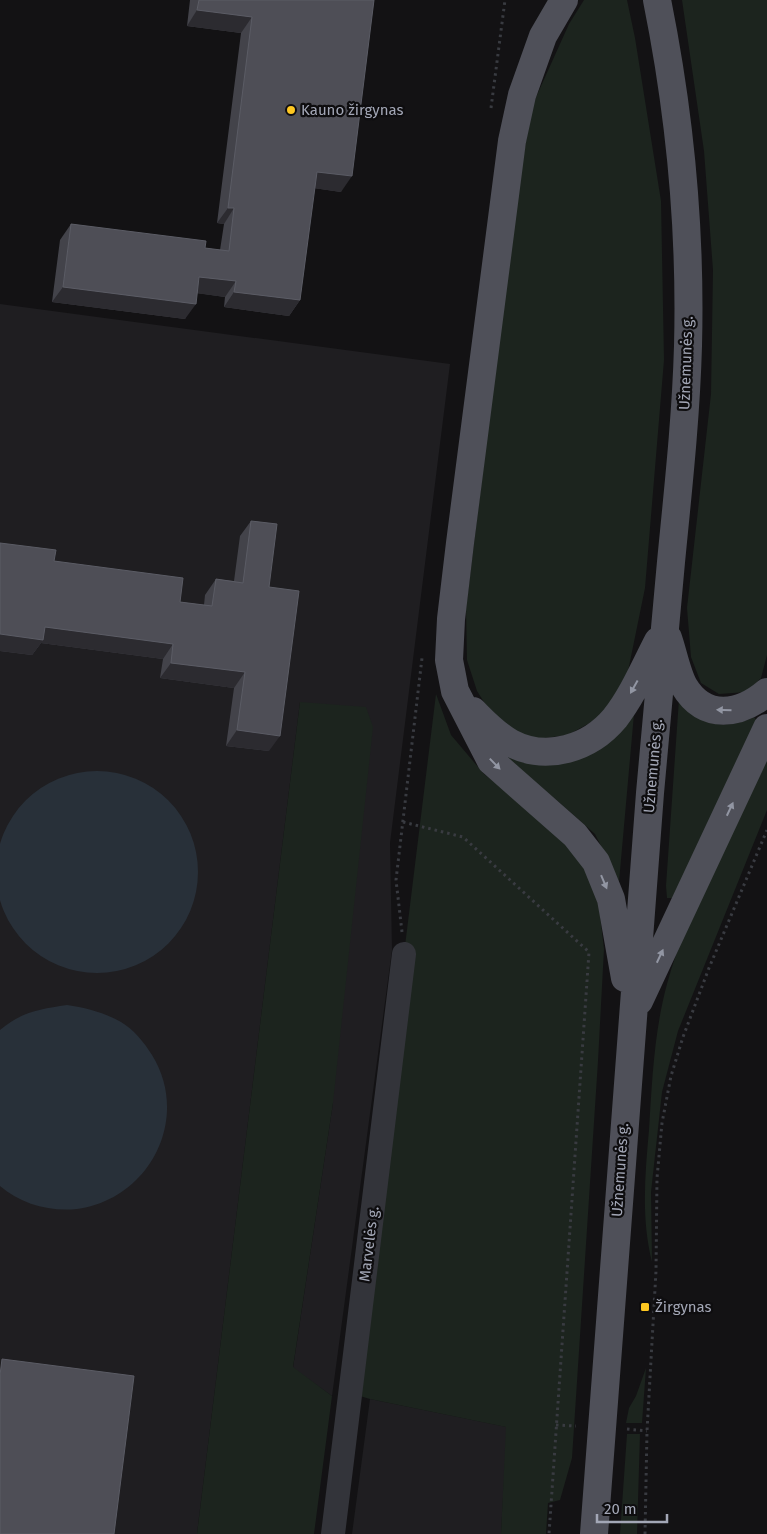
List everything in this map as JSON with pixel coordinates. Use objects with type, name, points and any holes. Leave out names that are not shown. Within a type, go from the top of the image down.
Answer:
[{"type":"main road","points":[[564,0],[540,45],[522,94],[512,141],[451,619],[449,660],[455,691],[491,761],[575,835],[596,862],[611,898],[632,1016]]},
{"type":"main road","name":"Užnemunės g.","points":[[594,1534],[632,1016],[684,429],[688,345],[687,261],[680,150],[668,56],[657,0]]},
{"type":"main road","points":[[455,691],[490,729],[512,744],[536,751],[561,751],[584,744],[599,734],[615,717],[632,692],[665,628]]},
{"type":"main road","points":[[665,628],[684,686],[700,705],[718,711],[736,710],[754,704],[767,692]]},
{"type":"main road","points":[[632,1016],[767,728]]},
{"type":"street","name":"Marvelės g.","points":[[333,1534],[404,954]]},
{"type":"path","points":[[403,822],[463,837],[589,952],[549,1534]]},
{"type":"path","points":[[645,1534],[647,1431],[656,1271],[657,1178],[662,1123],[671,1076],[683,1037],[709,968],[767,830]]},
{"type":"shaded area","points":[[584,0],[627,0],[635,38],[661,201],[664,360],[645,588],[625,686],[602,716],[568,735],[537,739],[513,730],[491,713],[477,691],[467,660],[466,609],[515,206],[532,106],[569,24]]},
{"type":"shaded area","points":[[682,0],[767,0],[767,655],[761,678],[747,692],[719,694],[701,683],[691,657],[687,608],[711,394],[713,270],[704,151]]},
{"type":"shaded area","points":[[0,304],[450,364],[390,843],[392,950],[332,1396],[293,1368],[333,1103],[300,702],[197,1534],[0,1534]]},
{"type":"shaded area","points":[[436,694],[451,735],[484,774],[545,822],[577,852],[598,898],[604,949],[572,1458],[560,1500],[548,1503],[546,1534],[501,1534],[506,1427],[370,1399],[350,1393]]},
{"type":"shaded area","points":[[679,699],[707,722],[731,724],[754,717],[758,722],[675,898],[667,898],[666,886]]},
{"type":"shaded area","points":[[300,702],[366,707],[373,727],[333,1103],[293,1367],[332,1396],[314,1534],[197,1534]]},
{"type":"shaded area","points":[[634,714],[619,882],[595,834],[499,751],[526,760],[549,764],[561,764],[572,761],[585,757],[603,746]]},
{"type":"shaded area","points":[[767,751],[767,810],[678,1031],[662,1092],[651,1192],[652,1262],[646,1229],[645,1180],[654,1057],[659,1020],[667,984],[676,954],[699,895]]},
{"type":"shaded area","points":[[87,771],[107,771],[136,778],[169,800],[191,833],[198,862],[198,882],[191,911],[169,944],[136,966],[107,973],[87,973],[58,966],[25,944],[3,911],[-4,882],[-4,862],[3,833],[25,800],[58,778]]},
{"type":"shaded area","points":[[67,1005],[88,1009],[108,1016],[121,1022],[134,1032],[152,1055],[163,1079],[167,1104],[165,1129],[156,1152],[143,1172],[125,1190],[103,1202],[67,1210],[46,1208],[26,1202],[0,1186],[0,1030],[31,1012]]},
{"type":"shaded area","points":[[646,1368],[642,1423],[626,1423],[629,1408],[636,1396]]},
{"type":"shaded area","points":[[370,1399],[507,1427],[501,1534],[352,1534]]},
{"type":"shaded area","points":[[627,1434],[640,1434],[637,1534],[620,1534]]},
{"type":"building","name":"Kauno žirgynas","points":[[199,0],[374,0],[352,176],[317,172],[300,300],[234,292],[236,281],[199,277],[196,304],[63,287],[71,224],[206,241],[205,248],[229,251],[234,208],[228,208],[252,17],[197,10]]},
{"type":"building","points":[[251,521],[277,524],[269,587],[299,591],[280,736],[237,730],[245,672],[171,663],[173,644],[45,627],[43,640],[0,634],[0,543],[56,550],[54,561],[183,578],[180,602],[212,606],[216,579],[243,583]]},
{"type":"building","points":[[2,1359],[134,1376],[114,1534],[0,1534],[0,1375]]},
{"type":"place","name":"Kauno žirgynas","points":[[291,110]]},
{"type":"place","name":"Žirgynas","points":[[645,1307]]}]
